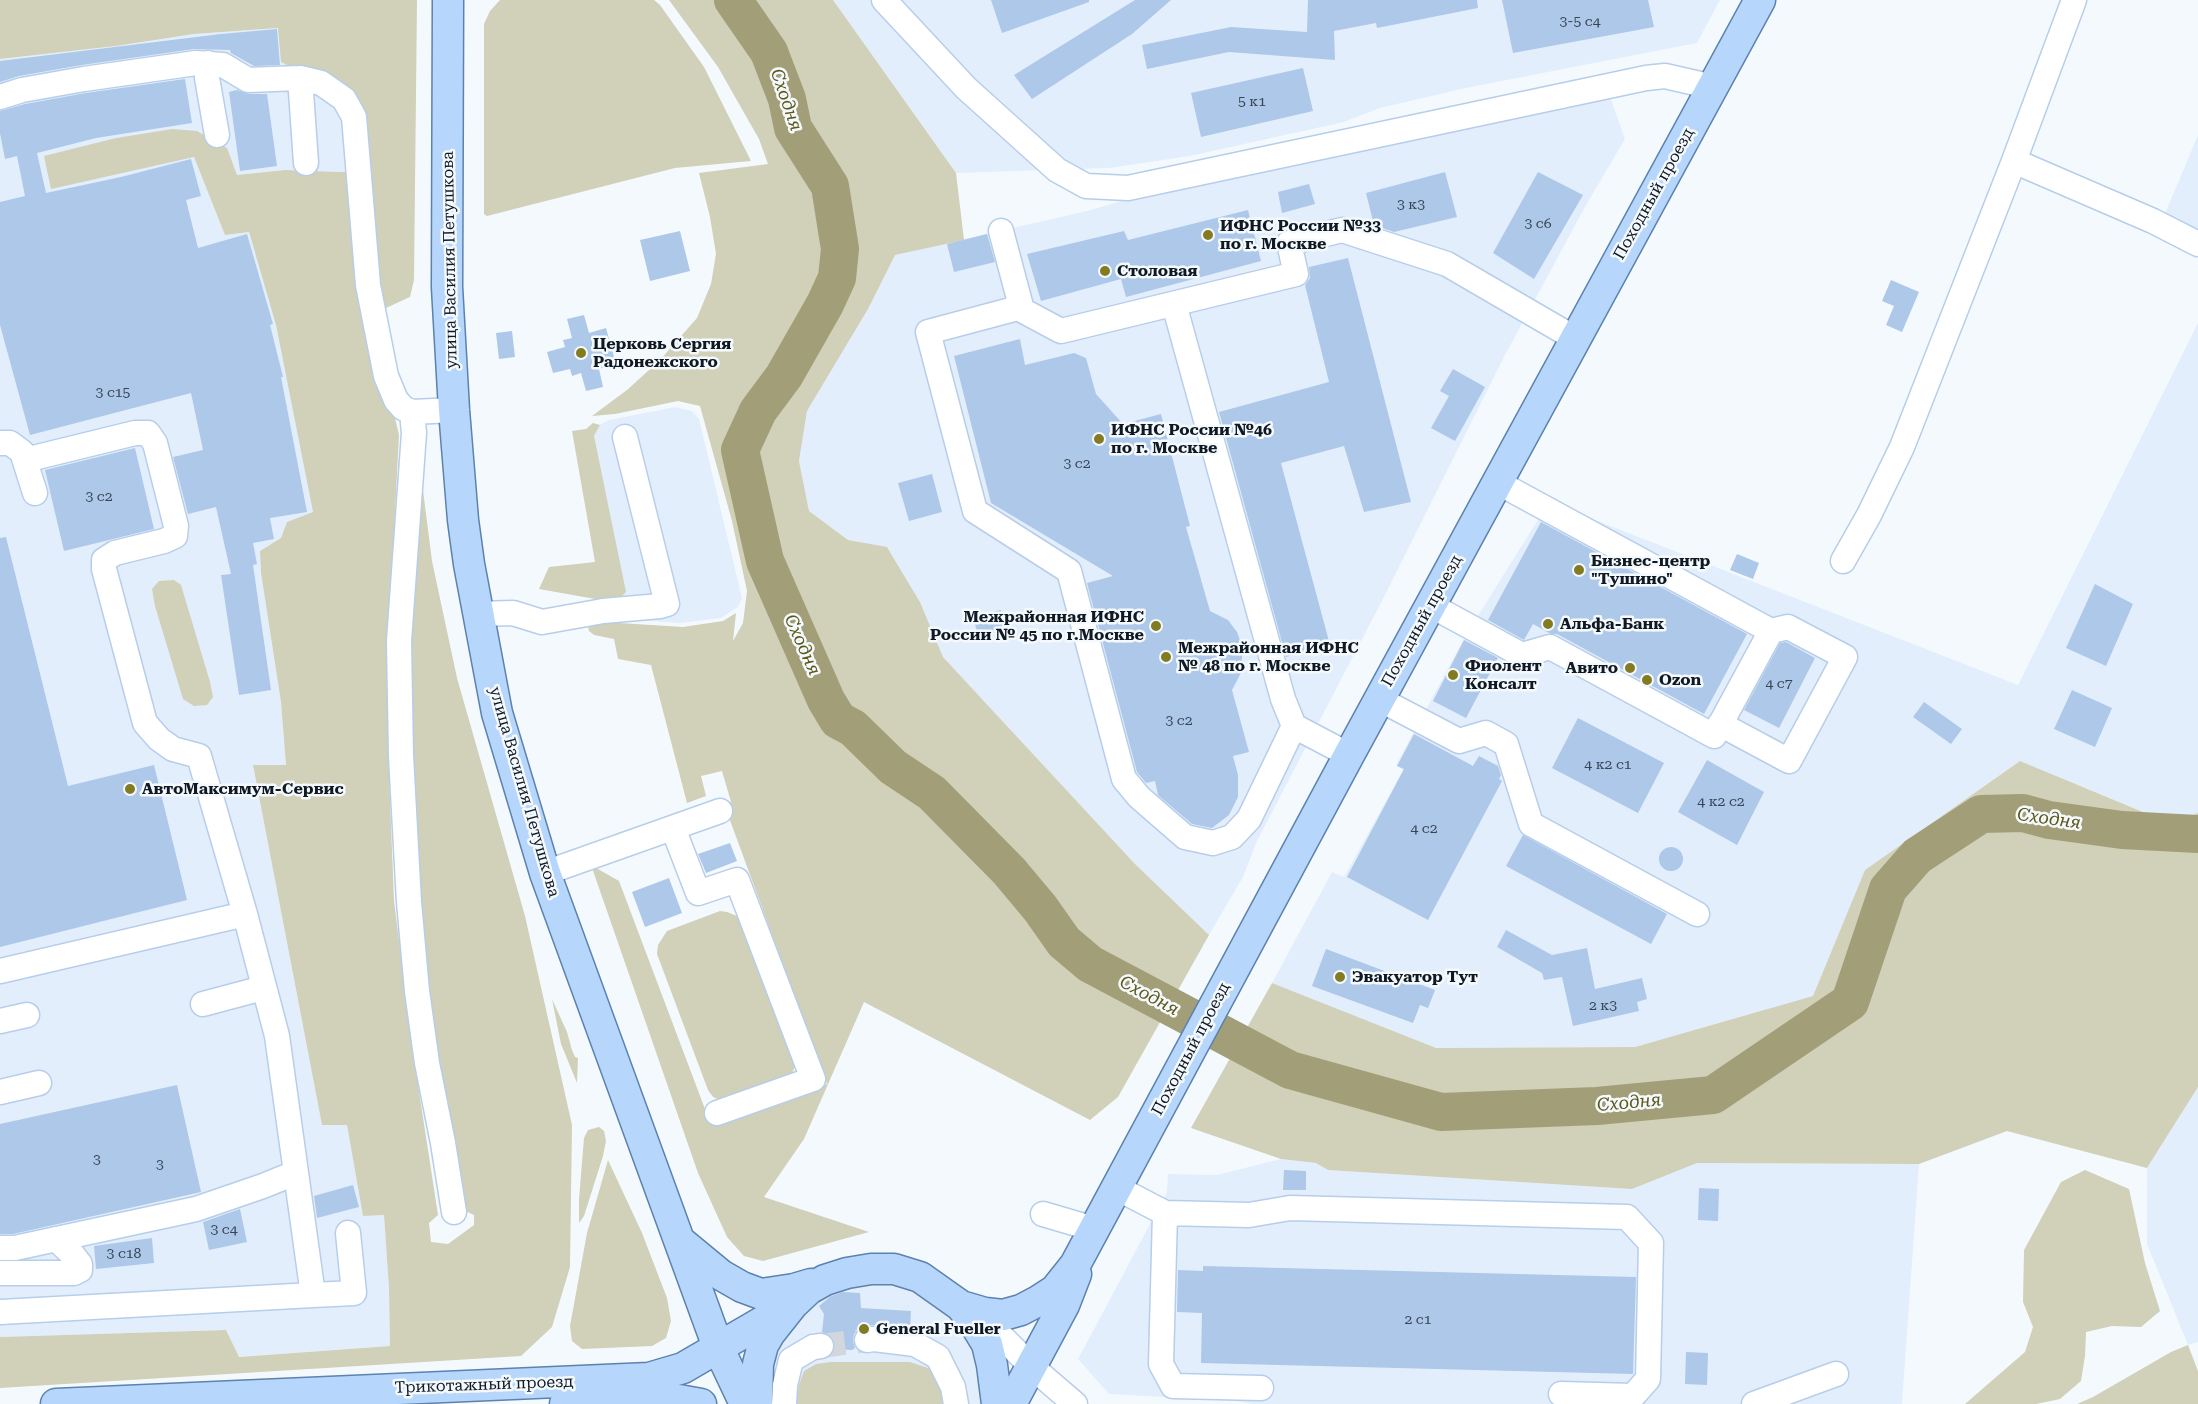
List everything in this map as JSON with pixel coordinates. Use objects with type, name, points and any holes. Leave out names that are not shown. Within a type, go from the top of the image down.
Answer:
[{"type":"main road","name":"улица Василия Петушкова","points":[[448,0],[447,286],[454,410],[463,520],[477,614],[497,713],[545,873],[718,1347],[745,1404]]},
{"type":"main road","name":"Походный проезд","points":[[961,1306],[985,1313],[1003,1315],[1021,1310],[1055,1290],[1075,1265],[1379,699],[1760,0]]},
{"type":"main road","name":"Походный проезд","points":[[1011,1404],[1068,1296],[1090,1236]]},
{"type":"main road","points":[[680,1241],[721,1275],[742,1287],[761,1294],[794,1289],[847,1273],[871,1269],[894,1269],[920,1277],[961,1306],[987,1344],[997,1404]]},
{"type":"main road","points":[[757,1404],[758,1364],[763,1346],[770,1333],[808,1289],[825,1280]]},
{"type":"main road","name":"Трикотажный проезд","points":[[56,1404],[259,1399],[659,1376],[683,1368],[793,1304]]},
{"type":"main road","name":"Трикотажный проезд","points":[[565,1404],[651,1400],[678,1400],[701,1404]]},
{"type":"street","points":[[884,0],[966,88],[1057,170],[1086,186],[1128,188],[1646,78],[1665,76],[1713,87]]},
{"type":"street","points":[[1843,561],[1869,515],[1902,447],[2014,161],[2074,0]]},
{"type":"street","points":[[0,97],[22,90],[84,79],[196,63],[223,65],[248,80],[300,78],[321,83],[344,99],[354,117],[368,285],[386,376],[396,400],[403,408],[412,412],[454,410]]},
{"type":"street","points":[[208,63],[207,78],[217,135]]},
{"type":"street","points":[[300,78],[306,163]]},
{"type":"street","points":[[2014,161],[2154,220],[2198,244]]},
{"type":"street","points":[[1294,726],[1249,819],[1233,837],[1213,843],[1185,837],[1139,797],[1124,779],[1069,571],[975,511],[928,332],[1018,308],[1061,331],[1296,274],[1289,243],[1342,230],[1447,264],[1576,339]]},
{"type":"street","points":[[1001,231],[1022,310]]},
{"type":"street","points":[[1174,304],[1283,699],[1294,726],[1349,755]]},
{"type":"street","points":[[412,412],[414,432],[399,641],[404,812],[417,991],[427,1063],[454,1212]]},
{"type":"street","points":[[25,460],[135,433],[148,433],[155,443],[174,518],[175,536],[164,541],[115,553],[104,560],[104,569],[145,723],[159,739],[173,749],[199,756],[245,914],[277,1036],[313,1295]]},
{"type":"street","points":[[477,614],[513,613],[542,622],[590,613],[667,604],[625,436]]},
{"type":"street","points":[[0,443],[10,443],[22,452],[35,493]]},
{"type":"street","points":[[1497,482],[1771,631],[1788,627],[1845,657],[1789,761],[1720,724]]},
{"type":"street","points":[[1430,605],[1522,655],[1550,647],[1714,736],[1771,631]]},
{"type":"street","points":[[1379,699],[1459,741],[1486,733],[1506,744],[1531,824],[1697,914]]},
{"type":"street","points":[[545,873],[720,811]]},
{"type":"street","points":[[673,828],[698,893],[737,880],[813,1079],[717,1113]]},
{"type":"street","points":[[0,971],[245,914]]},
{"type":"street","points":[[203,1004],[263,988]]},
{"type":"street","points":[[0,1021],[27,1015]]},
{"type":"street","points":[[0,1092],[39,1083]]},
{"type":"street","points":[[0,1248],[15,1248],[196,1209],[295,1173]]},
{"type":"street","points":[[1117,1188],[1165,1213],[1249,1215],[1290,1208],[1626,1217],[1651,1244],[1648,1379],[1633,1396],[1561,1394]]},
{"type":"street","points":[[1165,1213],[1161,1364],[1168,1378],[1173,1386],[1261,1388]]},
{"type":"street","points":[[1042,1214],[1090,1236]]},
{"type":"street","points":[[0,1312],[354,1293],[348,1233]]},
{"type":"street","points":[[0,1274],[74,1273],[80,1270],[80,1264],[56,1239]]},
{"type":"street","points":[[961,1306],[999,1334],[1074,1404]]},
{"type":"street","points":[[867,1340],[915,1344],[938,1358],[953,1387],[956,1404]]},
{"type":"street","points":[[784,1404],[785,1385],[791,1360],[813,1347],[821,1346]]},
{"type":"street","points":[[1754,1404],[1836,1374]]},
{"type":"shaded area","points":[[833,0],[1720,0],[1697,43],[1466,88],[1380,108],[1344,122],[1190,156],[1109,168],[956,173]]},
{"type":"shaded area","points":[[278,28],[347,90],[359,171],[285,170],[237,175],[172,129],[116,138],[179,160],[194,157],[225,235],[249,232],[276,325],[313,512],[287,522],[281,538],[260,551],[261,573],[281,702],[286,765],[253,765],[322,1125],[347,1125],[363,1216],[384,1215],[390,1346],[238,1357],[226,1330],[0,1337],[0,59],[116,46],[194,34]]},
{"type":"shaded area","points":[[1610,97],[1625,139],[1585,207],[1505,355],[1384,597],[1257,841],[1243,877],[1209,935],[1135,864],[943,657],[920,602],[888,548],[848,540],[809,511],[799,461],[807,411],[868,309],[895,255],[1091,210],[1134,197]]},
{"type":"shaded area","points":[[2198,135],[2198,254],[2164,216]]},
{"type":"shaded area","points":[[2198,323],[2198,813],[2173,824],[2020,761],[1865,870],[1813,996],[1635,1047],[1435,1048],[1272,983],[1332,872],[1344,877],[1403,770],[1396,765],[1466,635],[1549,502],[2018,685]]},
{"type":"shaded area","points":[[675,407],[692,411],[699,419],[742,598],[738,607],[721,618],[680,623],[604,618],[594,436],[600,425],[609,420]]},
{"type":"shaded area","points":[[2198,1087],[2198,1342],[2188,1345],[2147,1244],[2147,1168]]},
{"type":"shaded area","points":[[1281,1159],[1316,1163],[1328,1170],[1632,1189],[1697,1163],[1919,1164],[1902,1404],[1252,1404],[1237,1401],[1109,1394],[1078,1359],[1167,1192],[1168,1174],[1217,1175]]},
{"type":"shaded area","points":[[889,1283],[908,1288],[933,1300],[952,1316],[976,1353],[980,1404],[950,1404],[910,1362],[831,1362],[799,1385],[796,1404],[772,1404],[772,1366],[779,1346],[800,1316],[824,1296],[843,1288]]},
{"type":"green space","points":[[0,0],[417,0],[414,280],[410,297],[386,308],[380,290],[394,414],[399,435],[393,550],[388,749],[394,901],[414,1059],[438,1215],[429,1223],[431,1242],[448,1244],[474,1225],[474,1215],[461,1209],[430,1021],[407,761],[417,443],[432,561],[457,678],[525,916],[572,1125],[570,1267],[552,1327],[521,1356],[0,1388],[0,1337],[226,1330],[239,1357],[390,1346],[384,1215],[363,1216],[347,1125],[322,1125],[253,765],[286,765],[281,702],[261,573],[260,551],[281,538],[287,522],[313,512],[276,325],[249,232],[225,235],[194,157],[51,189],[44,156],[116,138],[172,129],[197,131],[227,148],[237,175],[285,170],[359,171],[359,113],[281,62],[278,28],[194,34],[116,46],[0,59]]},
{"type":"green space","points":[[500,0],[654,0],[660,5],[704,67],[751,161],[675,168],[487,216],[484,214],[484,24],[490,11]]},
{"type":"green space","points":[[669,0],[833,0],[956,173],[964,240],[895,255],[868,309],[807,411],[799,461],[809,511],[848,540],[887,547],[920,602],[943,657],[1135,864],[1209,935],[1118,1097],[1090,1120],[864,1002],[804,1139],[764,1197],[869,1232],[763,1261],[744,1256],[727,1237],[698,1173],[591,865],[619,881],[711,1125],[827,1084],[724,804],[731,802],[722,771],[701,776],[706,796],[687,803],[651,665],[618,659],[614,639],[594,635],[589,631],[587,621],[683,627],[723,621],[736,613],[733,641],[743,623],[747,591],[732,521],[700,406],[678,401],[615,414],[592,416],[627,390],[660,360],[697,318],[711,284],[716,254],[699,173],[768,164],[759,139],[718,67]]},
{"type":"green space","points":[[593,423],[600,425],[594,436],[626,592],[619,599],[601,600],[539,589],[549,567],[595,562],[572,431],[586,429]]},
{"type":"green space","points":[[174,580],[181,585],[210,682],[213,697],[207,705],[194,706],[183,699],[155,606],[152,589],[159,581]]},
{"type":"green space","points":[[2020,761],[2172,824],[2198,813],[2198,1087],[2147,1168],[2007,1131],[1919,1164],[1697,1163],[1632,1189],[1328,1170],[1316,1163],[1281,1159],[1191,1128],[1272,983],[1436,1048],[1635,1047],[1813,996],[1865,870]]},
{"type":"green space","points":[[720,911],[737,916],[743,922],[794,1057],[794,1069],[789,1079],[724,1102],[713,1097],[708,1090],[657,954],[658,945],[667,931]]},
{"type":"green space","points":[[552,999],[575,1057],[578,1058],[577,1083],[561,1044]]},
{"type":"green space","points":[[599,1127],[604,1131],[606,1141],[603,1156],[584,1216],[579,1223],[584,1138],[588,1130]]},
{"type":"green space","points":[[608,1160],[642,1233],[667,1298],[671,1321],[666,1338],[652,1346],[582,1349],[572,1341],[570,1326],[587,1233]]},
{"type":"green space","points":[[2085,1170],[2129,1189],[2145,1263],[2160,1311],[2141,1327],[2112,1326],[2086,1332],[2081,1381],[2060,1399],[2036,1404],[1965,1404],[2025,1352],[2033,1327],[2023,1302],[2024,1250],[2061,1182]]},
{"type":"green space","points":[[2188,1345],[2198,1371],[2198,1404],[2077,1404],[2171,1352]]},
{"type":"green space","points":[[910,1362],[934,1370],[950,1404],[796,1404],[804,1371],[816,1364]]},
{"type":"building","points":[[991,0],[1089,0],[1089,2],[1002,33]]},
{"type":"building","points":[[1135,0],[1171,0],[1132,34],[1032,99],[1014,75]]},
{"type":"building","points":[[1308,0],[1477,0],[1478,8],[1377,28],[1376,23],[1334,31],[1335,60],[1229,52],[1147,69],[1142,45],[1231,27],[1307,32]]},
{"type":"building","points":[[1502,0],[1648,0],[1654,27],[1513,53]]},
{"type":"building","points":[[277,29],[280,65],[254,66],[231,53],[230,50],[194,49],[82,65],[19,76],[0,82],[0,61]]},
{"type":"building","points":[[1303,68],[1313,111],[1201,137],[1191,93]]},
{"type":"building","points":[[185,79],[192,123],[96,138],[37,153],[46,193],[191,159],[201,196],[186,200],[198,248],[247,234],[273,324],[270,325],[283,377],[281,377],[307,512],[270,518],[274,539],[253,543],[257,564],[253,565],[271,690],[239,695],[221,575],[231,574],[216,507],[188,514],[173,457],[203,450],[191,393],[30,435],[0,325],[0,202],[25,196],[17,156],[5,159],[0,133],[0,111],[86,93]]},
{"type":"building","points":[[237,90],[249,94],[267,94],[277,166],[240,171],[229,92]]},
{"type":"building","points":[[1445,172],[1457,217],[1394,232],[1374,225],[1366,193]]},
{"type":"building","points":[[1538,172],[1583,195],[1534,279],[1493,253]]},
{"type":"building","points":[[1309,184],[1315,204],[1282,213],[1278,192]]},
{"type":"building","points":[[1248,210],[1261,261],[1126,297],[1121,279],[1041,301],[1027,254],[1124,231],[1128,240]]},
{"type":"building","points":[[680,231],[690,271],[650,281],[640,240]]},
{"type":"building","points":[[987,234],[995,262],[954,272],[947,244]]},
{"type":"building","points":[[1348,258],[1411,502],[1364,512],[1344,446],[1281,463],[1330,645],[1286,657],[1219,412],[1329,382],[1305,285],[1310,278],[1309,267]]},
{"type":"building","points":[[1891,280],[1919,292],[1902,332],[1886,325],[1894,306],[1882,301]]},
{"type":"building","name":"Церковь Сергия Радонежского","points":[[584,315],[589,333],[606,328],[616,364],[599,369],[603,387],[586,391],[581,373],[572,376],[570,369],[553,373],[547,352],[565,347],[563,340],[572,338],[567,319]]},
{"type":"building","points":[[512,331],[515,357],[499,359],[496,333]]},
{"type":"building","points":[[1020,339],[1025,365],[1074,353],[1086,358],[1096,394],[1123,424],[1161,414],[1190,526],[1186,527],[1210,611],[1228,620],[1237,632],[1242,646],[1242,671],[1232,690],[1249,752],[1233,756],[1238,775],[1238,797],[1229,815],[1212,828],[1192,824],[1158,795],[1155,781],[1146,783],[1137,772],[1087,583],[1113,576],[991,503],[954,356]]},
{"type":"building","points":[[1453,369],[1485,387],[1455,441],[1431,428],[1449,396],[1440,391]]},
{"type":"building","points":[[135,448],[154,529],[64,551],[45,470]]},
{"type":"building","points":[[932,474],[942,512],[909,521],[898,483]]},
{"type":"building","name":"Бизнес-центр \"Тушино\"","points":[[1541,522],[1747,634],[1704,714],[1557,634],[1551,634],[1533,624],[1524,640],[1488,620]]},
{"type":"building","points":[[6,537],[68,786],[154,765],[187,900],[0,947],[0,538]]},
{"type":"building","points":[[1737,554],[1759,563],[1753,579],[1730,570]]},
{"type":"building","points":[[2095,584],[2133,604],[2106,666],[2066,648]]},
{"type":"building","points":[[1001,610],[1005,630],[978,636],[973,616]]},
{"type":"building","points":[[1464,640],[1498,658],[1466,718],[1433,701]]},
{"type":"building","points":[[1786,642],[1815,658],[1779,728],[1744,710],[1780,643]]},
{"type":"building","points":[[2072,690],[2112,708],[2095,747],[2054,729]]},
{"type":"building","points":[[1924,702],[1962,729],[1951,744],[1913,717]]},
{"type":"building","points":[[1578,718],[1664,763],[1638,813],[1552,768]]},
{"type":"building","points":[[1414,734],[1473,766],[1479,756],[1498,766],[1501,775],[1499,779],[1502,781],[1428,920],[1347,877],[1404,769],[1397,766]]},
{"type":"building","points":[[1707,760],[1764,792],[1737,845],[1678,812]]},
{"type":"building","points":[[1523,835],[1667,914],[1651,944],[1506,866]]},
{"type":"building","points":[[730,843],[737,861],[706,873],[698,854]]},
{"type":"building","points":[[1671,847],[1679,851],[1683,859],[1679,867],[1671,871],[1663,867],[1659,859],[1663,851]]},
{"type":"building","points":[[669,878],[682,913],[645,927],[632,892]]},
{"type":"building","points":[[1506,930],[1552,955],[1587,948],[1595,989],[1642,978],[1647,999],[1637,1002],[1639,1011],[1573,1026],[1562,977],[1544,980],[1542,973],[1497,947]]},
{"type":"building","points":[[1326,949],[1435,990],[1428,1008],[1420,1005],[1413,1023],[1312,986]]},
{"type":"building","points":[[177,1085],[201,1192],[13,1234],[0,1234],[0,1124]]},
{"type":"building","points":[[1284,1170],[1306,1171],[1306,1190],[1283,1190]]},
{"type":"building","points":[[353,1185],[359,1207],[317,1218],[314,1196]]},
{"type":"building","points":[[1699,1188],[1719,1189],[1718,1221],[1698,1220]]},
{"type":"building","points":[[240,1209],[247,1242],[209,1250],[203,1222]]},
{"type":"building","points":[[152,1238],[154,1263],[96,1269],[94,1246]]},
{"type":"building","points":[[1203,1266],[1636,1277],[1633,1374],[1201,1363],[1202,1313],[1177,1312],[1178,1270],[1203,1271]]},
{"type":"building","points":[[843,1292],[860,1293],[861,1308],[911,1311],[910,1329],[864,1326],[854,1334],[855,1348],[852,1350],[835,1349],[833,1338],[822,1332],[824,1314],[819,1306],[831,1296]]},
{"type":"building","points":[[1686,1352],[1708,1353],[1707,1385],[1685,1384]]},
{"type":"waterway","name":"Сходня","points":[[733,0],[769,52],[787,99],[793,128],[830,186],[840,249],[837,278],[825,304],[784,376],[758,411],[740,450],[765,561],[826,700],[838,720],[853,728],[893,767],[932,793],[1009,871],[1040,908],[1064,942],[1090,964],[1290,1070],[1441,1112],[1597,1106],[1713,1095],[1850,1002],[1888,889],[1917,856],[1981,814],[2023,813],[2049,820],[2122,830],[2198,834]]},
{"type":"tunnel","points":[[821,1346],[867,1340]]},
{"type":"place","name":"ИФНС России №33 по г. Москве","points":[[1208,235]]},
{"type":"place","name":"Столовая","points":[[1105,271]]},
{"type":"place","name":"Церковь Сергия Радонежского","points":[[581,353]]},
{"type":"place","name":"ИФНС России №46 по г. Москве","points":[[1099,439]]},
{"type":"place","name":"Бизнес-центр \"Тушино\"","points":[[1579,570]]},
{"type":"place","name":"Альфа-Банк","points":[[1548,624]]},
{"type":"place","name":"Межрайонная ИФНС России № 45 по г.Москве","points":[[1156,626]]},
{"type":"place","name":"Межрайонная ИФНС № 48 по г. Москве","points":[[1166,657]]},
{"type":"place","name":"Авито","points":[[1630,668]]},
{"type":"place","name":"Фиолент Консалт","points":[[1453,675]]},
{"type":"place","name":"Ozon","points":[[1647,680]]},
{"type":"place","name":"АвтоМаксимум-Сервиc","points":[[130,789]]},
{"type":"place","name":"Эвакуатор Тут","points":[[1340,977]]},
{"type":"place","name":"General Fueller","points":[[864,1329]]}]
